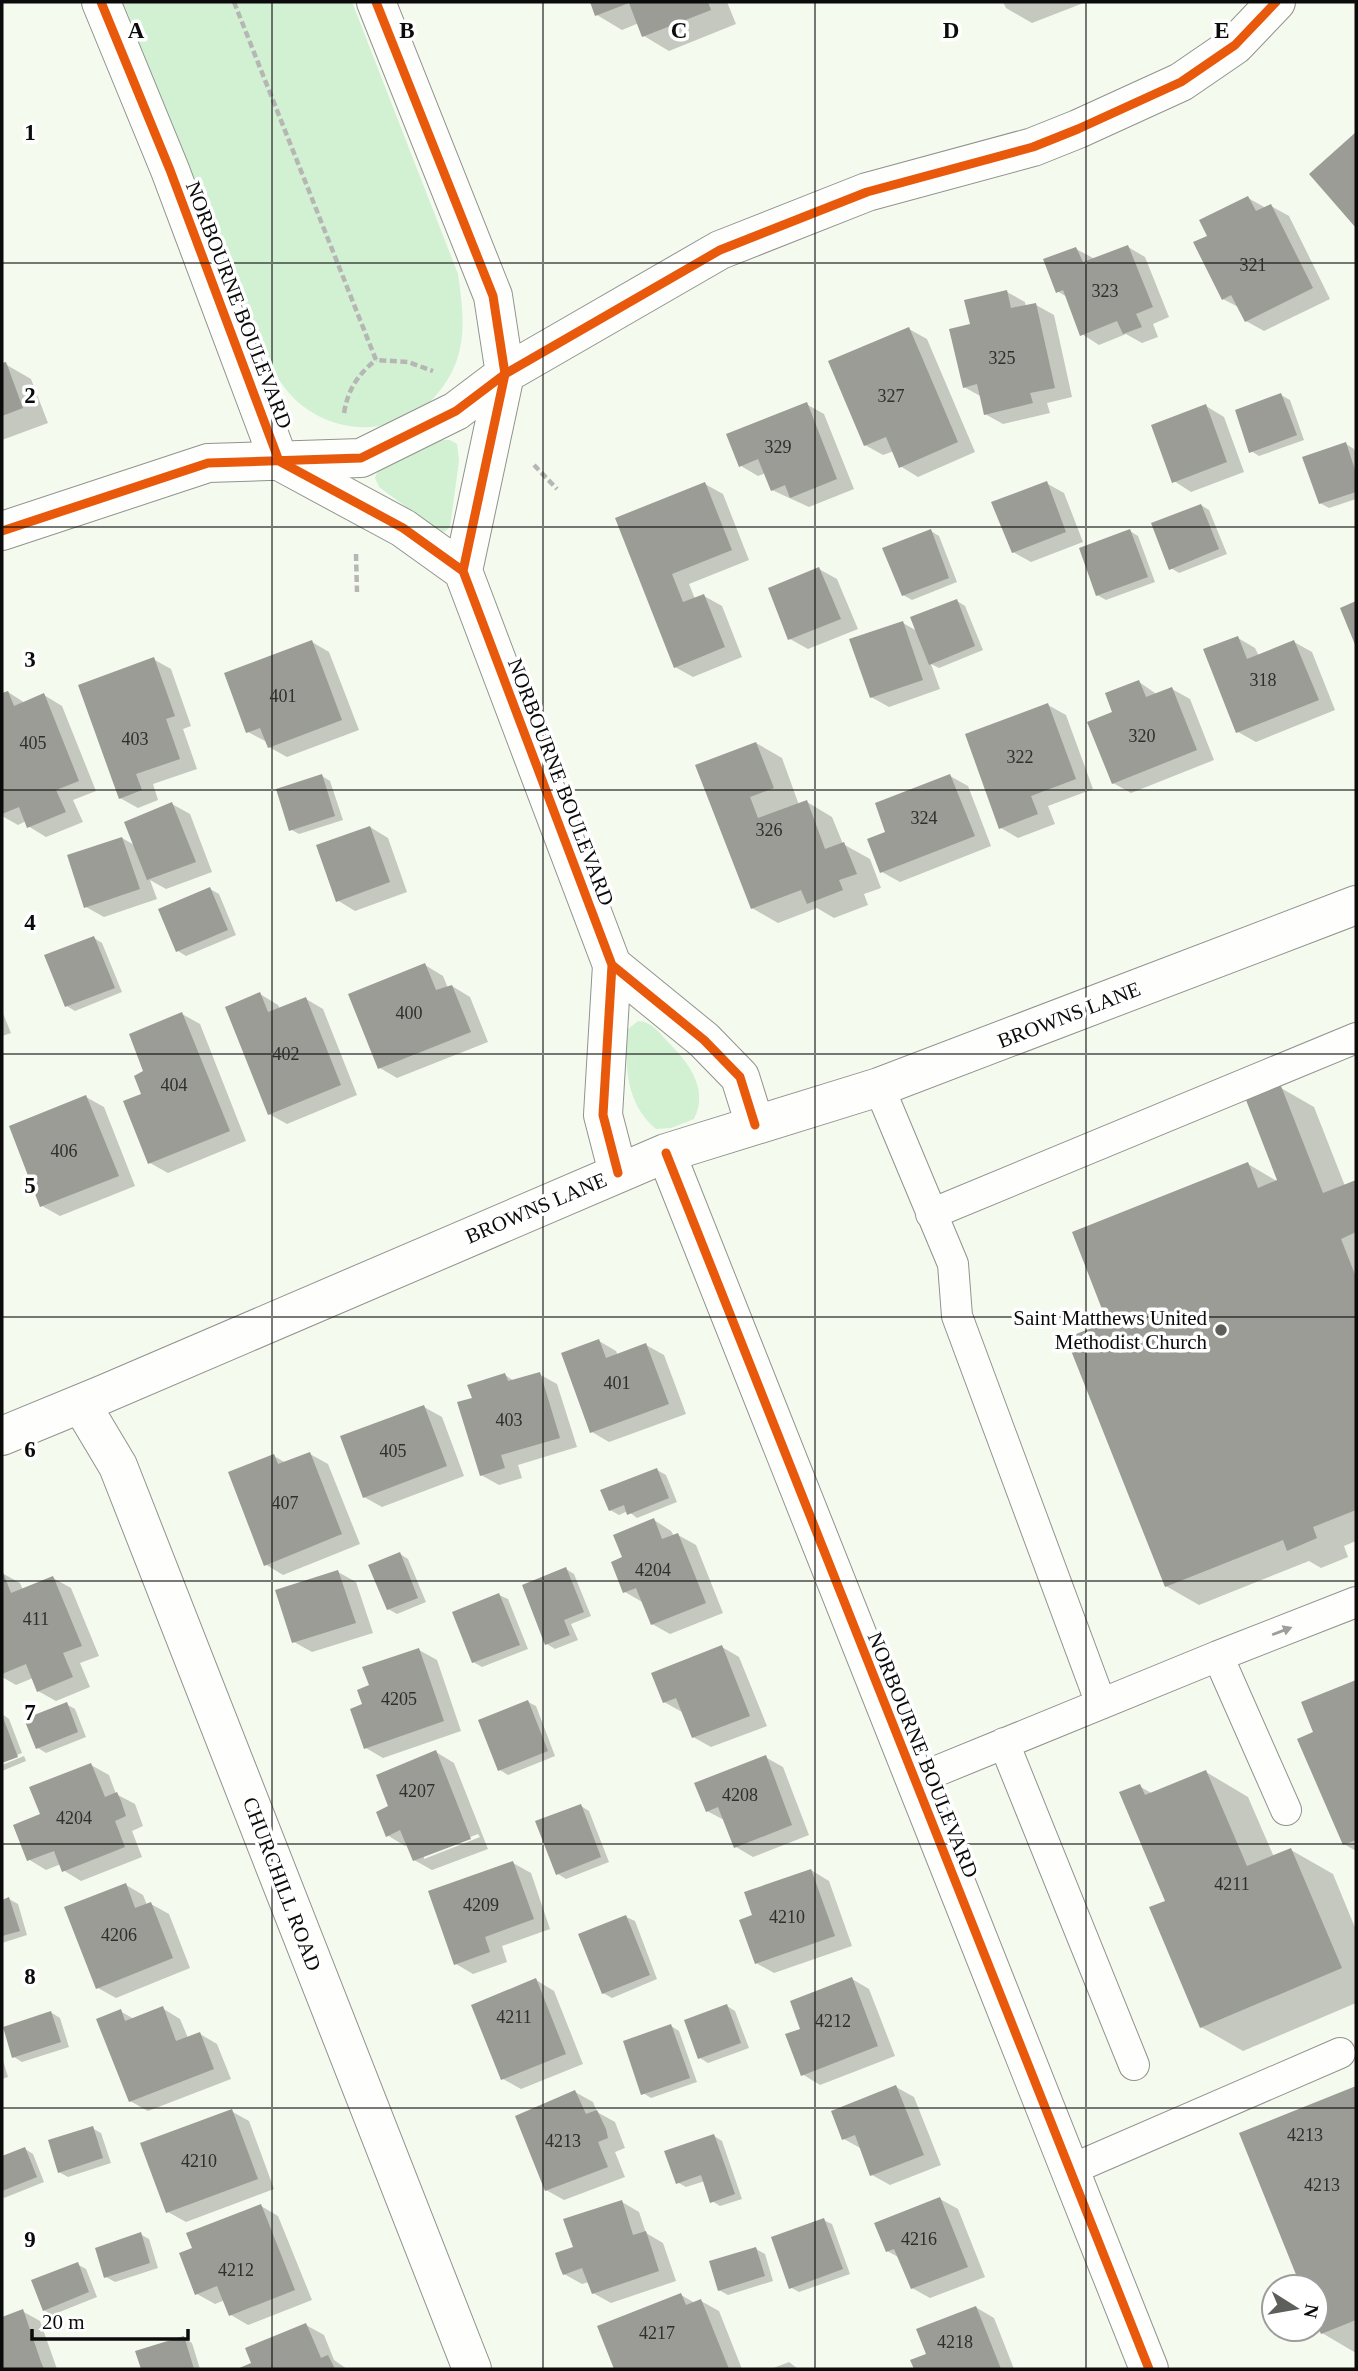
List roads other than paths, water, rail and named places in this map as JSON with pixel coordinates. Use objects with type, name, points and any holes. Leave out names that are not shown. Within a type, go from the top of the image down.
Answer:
[{"type":"street","name":"NORBOURNE BOULEVARD","points":[[101,2],[170,170],[279,461],[403,528],[463,571],[612,965],[603,1115],[618,1173]]},
{"type":"street","points":[[376,2],[493,296],[505,374],[463,571]]},
{"type":"street","points":[[2,531],[208,463],[360,458],[456,411],[505,374],[720,250],[867,192],[1033,146],[1078,130],[1181,82],[1235,46],[1276,2]]},
{"type":"street","name":"BROWNS LANE","points":[[2,1436],[666,1153],[880,1087],[1356,905]]},
{"type":"street","points":[[612,965],[704,1040],[740,1077],[755,1125]]},
{"type":"street","name":"NORBOURNE BOULEVARD","points":[[666,1153],[1149,2369]]},
{"type":"street","name":"CHURCHILL ROAD","points":[[80,1404],[118,1466],[472,2369]]},
{"type":"lane","points":[[932,1214],[1356,1038]]},
{"type":"lane","points":[[880,1087],[953,1264],[957,1316],[1101,1704]]},
{"type":"lane","points":[[915,1780],[1356,1602]]},
{"type":"lane","points":[[1218,1656],[1286,1810]]},
{"type":"lane","points":[[1004,1744],[1134,2065]]},
{"type":"lane","points":[[1070,2170],[1340,2053]]},
{"type":"place","name":"Saint Matthews United Methodist Church","points":[[1221,1330]]}]
